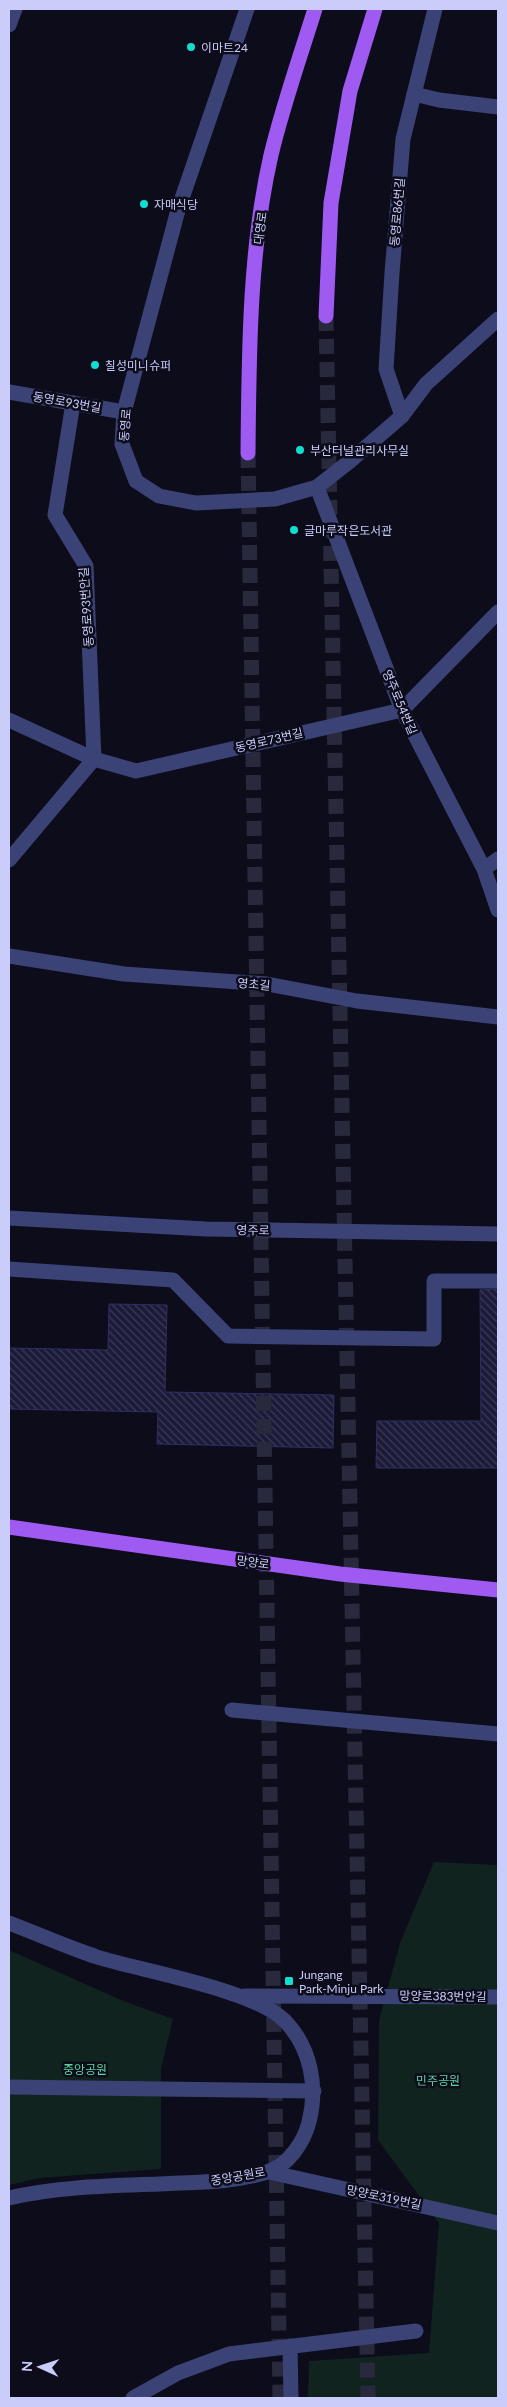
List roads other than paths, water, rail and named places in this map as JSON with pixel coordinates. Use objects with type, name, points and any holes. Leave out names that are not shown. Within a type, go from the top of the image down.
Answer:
[{"type":"main road","name":"대영로","points":[[248,453],[249,347],[257,245],[271,155],[314,9]]},
{"type":"main road","points":[[326,316],[331,203],[350,91],[375,9]]},
{"type":"main road","name":"망양로","points":[[9,1527],[340,1574],[498,1590]]},
{"type":"street","points":[[9,25],[15,9]]},
{"type":"street","name":"동영로","points":[[247,9],[178,210],[124,412],[122,444],[136,481],[159,496],[196,503],[275,499],[317,487],[350,462],[402,416],[426,384],[498,318]]},
{"type":"street","name":"동영로86번길","points":[[402,416],[386,369],[403,139],[435,9]]},
{"type":"street","points":[[414,94],[439,100],[498,107]]},
{"type":"street","name":"동영로93번길","points":[[9,392],[124,412]]},
{"type":"street","name":"동영로93번안길","points":[[74,404],[55,515],[86,566],[94,759]]},
{"type":"street","name":"영주로54번길","points":[[317,487],[402,710],[484,869],[498,910]]},
{"type":"street","points":[[402,710],[498,612]]},
{"type":"street","name":"동영로73번길","points":[[9,720],[94,759],[136,771],[402,710]]},
{"type":"street","points":[[9,860],[94,759]]},
{"type":"street","points":[[484,869],[498,859]]},
{"type":"street","name":"영초길","points":[[9,956],[124,974],[267,984],[357,1001],[498,1017]]},
{"type":"street","name":"영주로","points":[[9,1218],[206,1229],[498,1234]]},
{"type":"street","points":[[9,1269],[173,1280],[228,1336],[434,1339],[434,1281],[498,1281]]},
{"type":"street","points":[[232,1710],[498,1734]]},
{"type":"street","name":"중앙공원로","points":[[9,1923],[96,1957],[238,1996],[284,2020],[294,2032],[309,2062],[314,2091],[305,2137],[291,2157],[269,2172],[226,2181],[40,2191],[9,2198]]},
{"type":"street","name":"망양로383번안길","points":[[238,1996],[498,1996]]},
{"type":"street","points":[[9,2087],[314,2091]]},
{"type":"street","name":"망양로319번길","points":[[269,2172],[498,2223]]},
{"type":"street","points":[[132,2398],[178,2373],[230,2354],[416,2331]]},
{"type":"street","points":[[290,2346],[291,2398]]},
{"type":"tunnel","points":[[326,316],[368,2398]]},
{"type":"tunnel","points":[[248,453],[280,2398]]},
{"type":"place","name":"이마트24","points":[[191,47]]},
{"type":"place","name":"자매식당","points":[[144,204]]},
{"type":"place","name":"칠성미니슈퍼","points":[[95,365]]},
{"type":"place","name":"부산터널관리사무실","points":[[300,450]]},
{"type":"place","name":"글마루작은도서관","points":[[294,530]]},
{"type":"place","name":"Jungang Park-Minju Park","points":[[289,1981]]},
{"type":"park label","name":"중앙공원","points":[[85,2069]]},
{"type":"park label","name":"민주공원","points":[[438,2080]]}]
